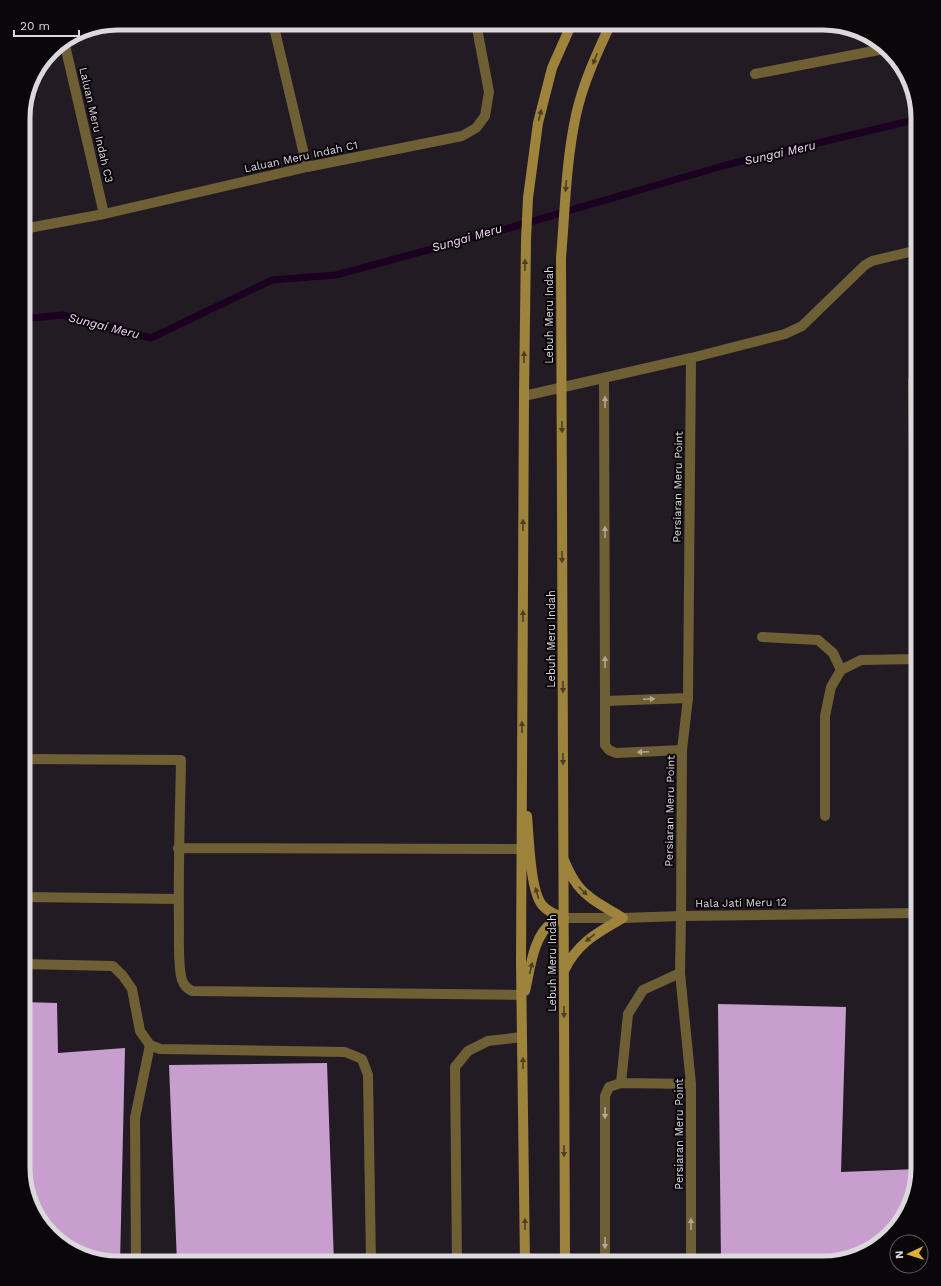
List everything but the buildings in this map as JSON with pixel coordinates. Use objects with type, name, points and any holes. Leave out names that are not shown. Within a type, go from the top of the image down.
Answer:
[{"type":"main road","points":[[525,1256],[521,995],[521,849],[526,240],[533,153],[538,123],[552,68],[569,30]]},
{"type":"main road","name":"Lebuh Meru Indah","points":[[565,1256],[561,302],[564,212],[567,173],[576,114],[607,30]]},
{"type":"main road","points":[[522,766],[532,870],[536,893],[542,905],[547,910],[564,918]]},
{"type":"main road","points":[[563,858],[574,880],[584,893],[600,905],[623,918],[588,939],[572,956],[564,973]]},
{"type":"main road","points":[[522,1006],[535,951],[540,937],[553,922],[564,918]]},
{"type":"street","points":[[275,30],[307,167]]},
{"type":"street","name":"Laluan Meru Indah C1","points":[[30,228],[104,214],[307,167],[462,136],[476,128],[485,116],[489,92],[477,30]]},
{"type":"street","name":"Laluan Meru Indah C3","points":[[65,47],[104,214]]},
{"type":"street","points":[[755,74],[879,50]]},
{"type":"street","points":[[524,396],[691,358],[785,334],[802,326],[865,265],[872,261],[911,252]]},
{"type":"street","name":"Persiaran Meru Point","points":[[691,358],[688,698],[682,750],[680,973],[691,1084],[691,1256]]},
{"type":"street","points":[[604,378],[604,745],[608,750],[616,753],[682,750]]},
{"type":"street","points":[[762,637],[818,640],[833,654],[841,670]]},
{"type":"street","points":[[826,816],[825,716],[830,687],[841,670],[861,660],[911,659]]},
{"type":"street","points":[[605,701],[688,698]]},
{"type":"street","points":[[30,759],[181,760],[178,848],[181,976],[185,986],[192,991],[521,995]]},
{"type":"street","points":[[178,848],[521,849]]},
{"type":"street","points":[[30,897],[178,899]]},
{"type":"street","name":"Hala Jati Meru 12","points":[[564,918],[911,913]]},
{"type":"street","points":[[30,964],[113,966],[132,989],[140,1032],[150,1045],[160,1048],[345,1052],[362,1059],[368,1075],[371,1256]]},
{"type":"street","points":[[621,1083],[628,1014],[643,990],[680,973]]},
{"type":"street","points":[[457,1256],[455,1067],[468,1051],[488,1041],[522,1037]]},
{"type":"street","points":[[136,1256],[135,1118],[150,1045]]},
{"type":"street","points":[[605,1256],[605,1096],[609,1087],[621,1083],[691,1084]]},
{"type":"waterway","name":"Sungai Meru","points":[[30,318],[62,315],[151,338],[272,280],[336,275],[509,228],[726,165],[911,121]]}]
